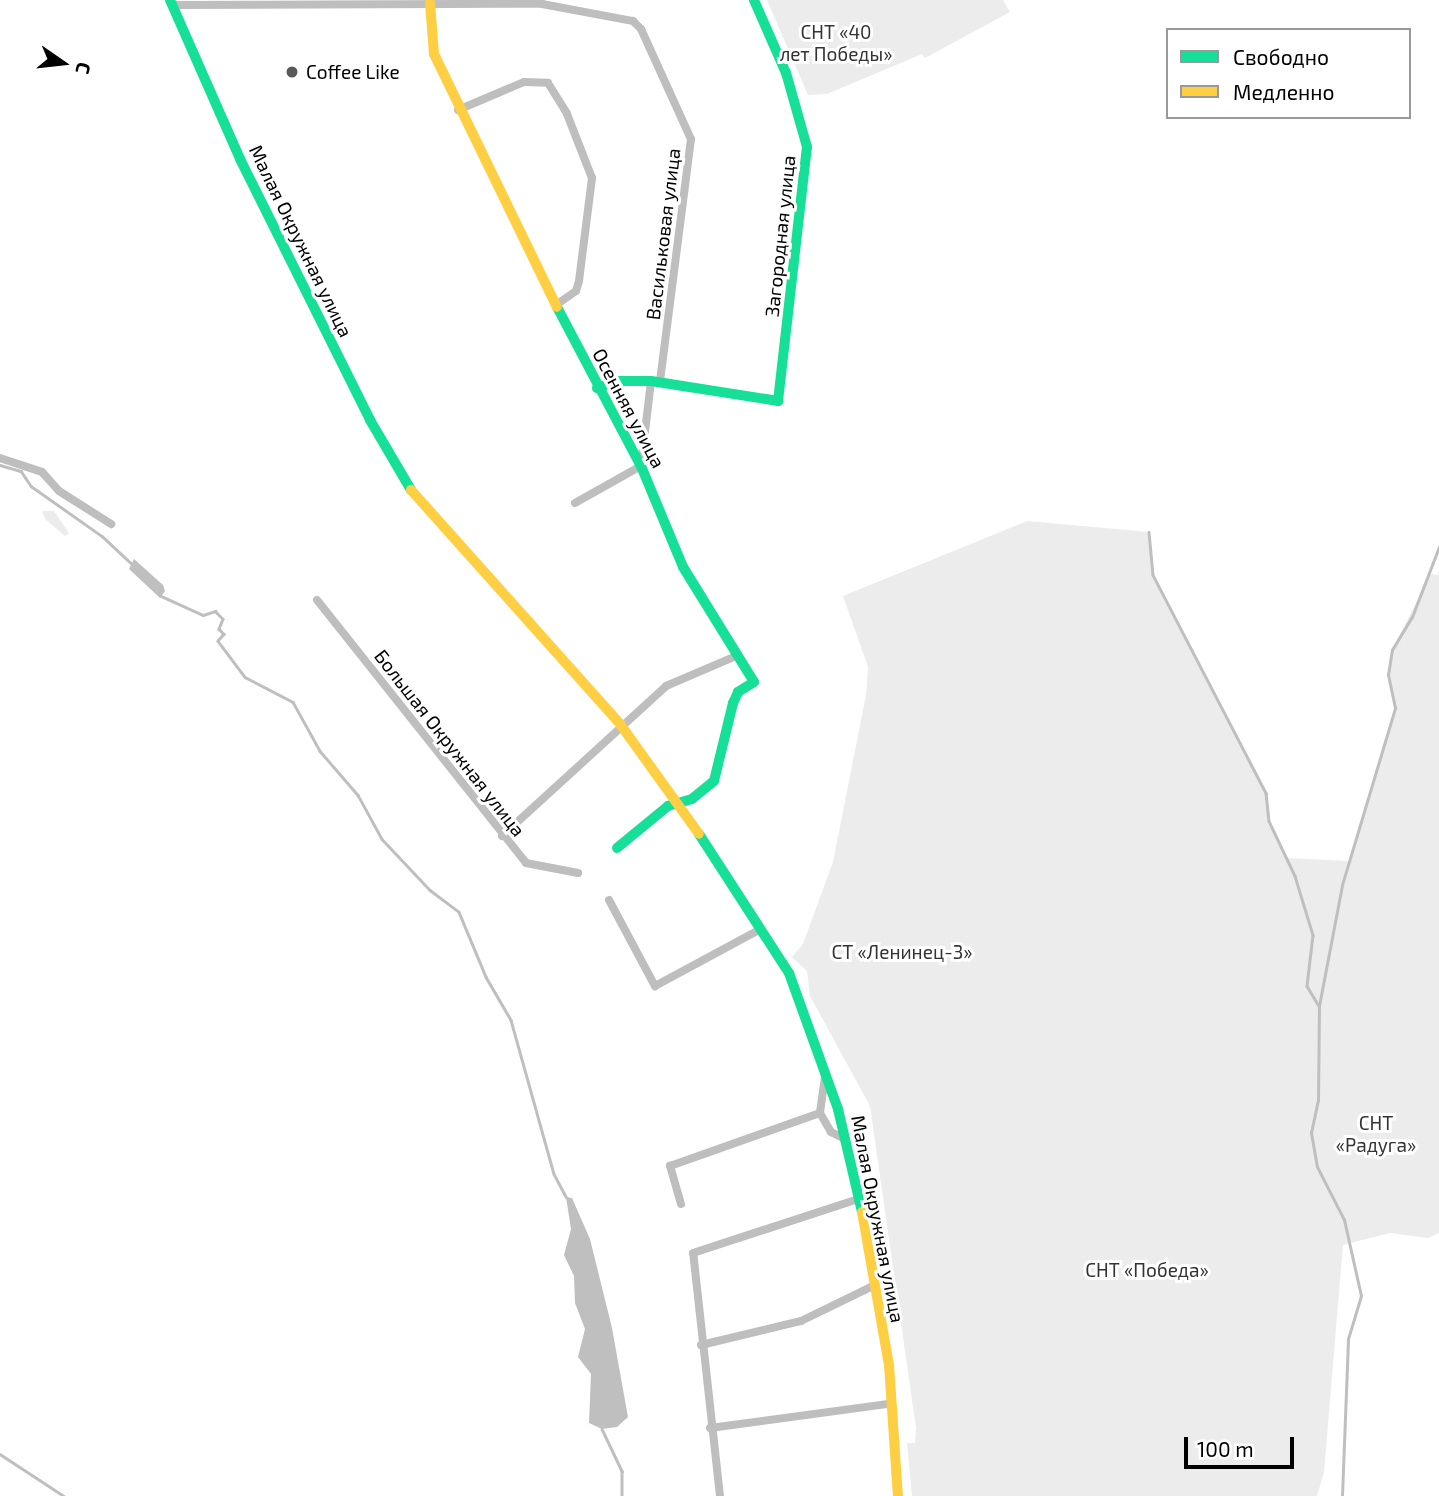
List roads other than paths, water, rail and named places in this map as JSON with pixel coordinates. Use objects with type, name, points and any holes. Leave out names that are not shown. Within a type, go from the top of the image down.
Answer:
[{"type":"street","name":"Загородная улица","points":[[655,381],[778,401],[807,146],[790,85],[754,0]]},
{"type":"street","name":"Васильковая улица","points":[[171,2],[568,6],[633,22],[641,29],[691,139],[642,466]]},
{"type":"street","name":"Малая Окружная улица","points":[[171,2],[240,159],[370,420],[412,492],[620,724],[679,803],[789,973],[845,1139],[858,1199],[888,1365],[888,1404],[898,1496]]},
{"type":"street","name":"Осенняя улица","points":[[430,4],[434,54],[458,110],[597,388],[642,466],[683,566],[754,682],[738,692],[733,703],[714,781],[692,799],[679,803]]},
{"type":"street","points":[[458,110],[524,82],[548,83],[567,114],[592,178],[579,281],[576,291],[556,305]]},
{"type":"street","points":[[597,388],[617,381],[655,381]]},
{"type":"street","points":[[0,458],[31,466],[59,491],[111,524]]},
{"type":"street","points":[[575,503],[642,466]]},
{"type":"street","name":"Большая Окружная улица","points":[[317,600],[526,863],[578,873]]},
{"type":"street","points":[[502,836],[620,724],[666,686],[736,656]]},
{"type":"street","points":[[617,848],[679,803]]},
{"type":"street","points":[[609,900],[654,986],[759,930]]},
{"type":"street","points":[[825,1077],[820,1113],[831,1132],[845,1139]]},
{"type":"street","points":[[681,1204],[670,1166],[820,1113]]},
{"type":"street","points":[[720,1496],[710,1428],[693,1252],[858,1199]]},
{"type":"street","points":[[701,1345],[801,1321],[875,1285]]},
{"type":"street","points":[[710,1428],[888,1404]]},
{"type":"waterway","points":[[0,465],[21,471],[31,486],[102,536],[131,563]]},
{"type":"waterway","points":[[1149,532],[1153,575],[1266,793],[1269,821],[1295,876],[1313,935],[1307,986],[1319,1006]]},
{"type":"waterway","points":[[1342,1496],[1348,1339],[1361,1296],[1344,1220],[1317,1167],[1311,1133],[1318,1101],[1319,1006],[1342,885],[1395,708],[1388,675],[1392,650],[1412,617],[1439,547]]},
{"type":"waterway","points":[[161,596],[203,615],[215,611],[223,619],[219,629],[224,634],[218,641],[245,677],[293,702],[320,751],[358,795],[382,839],[430,890],[459,912],[486,977],[511,1020],[554,1174],[566,1197]]},
{"type":"waterway","points":[[602,1429],[622,1471],[622,1496]]},
{"type":"waterway","points":[[0,1454],[64,1496]]},
{"type":"place","name":"Coffee Like","points":[[292,72]]},
{"type":"park label","name":"СНТ «40 лет Победы»","points":[[836,43]]},
{"type":"park label","name":"СТ «Ленинец-3»","points":[[902,952]]},
{"type":"park label","name":"СНТ «Радуга»","points":[[1376,1134]]},
{"type":"park label","name":"СНТ «Победа»","points":[[1147,1270]]}]
